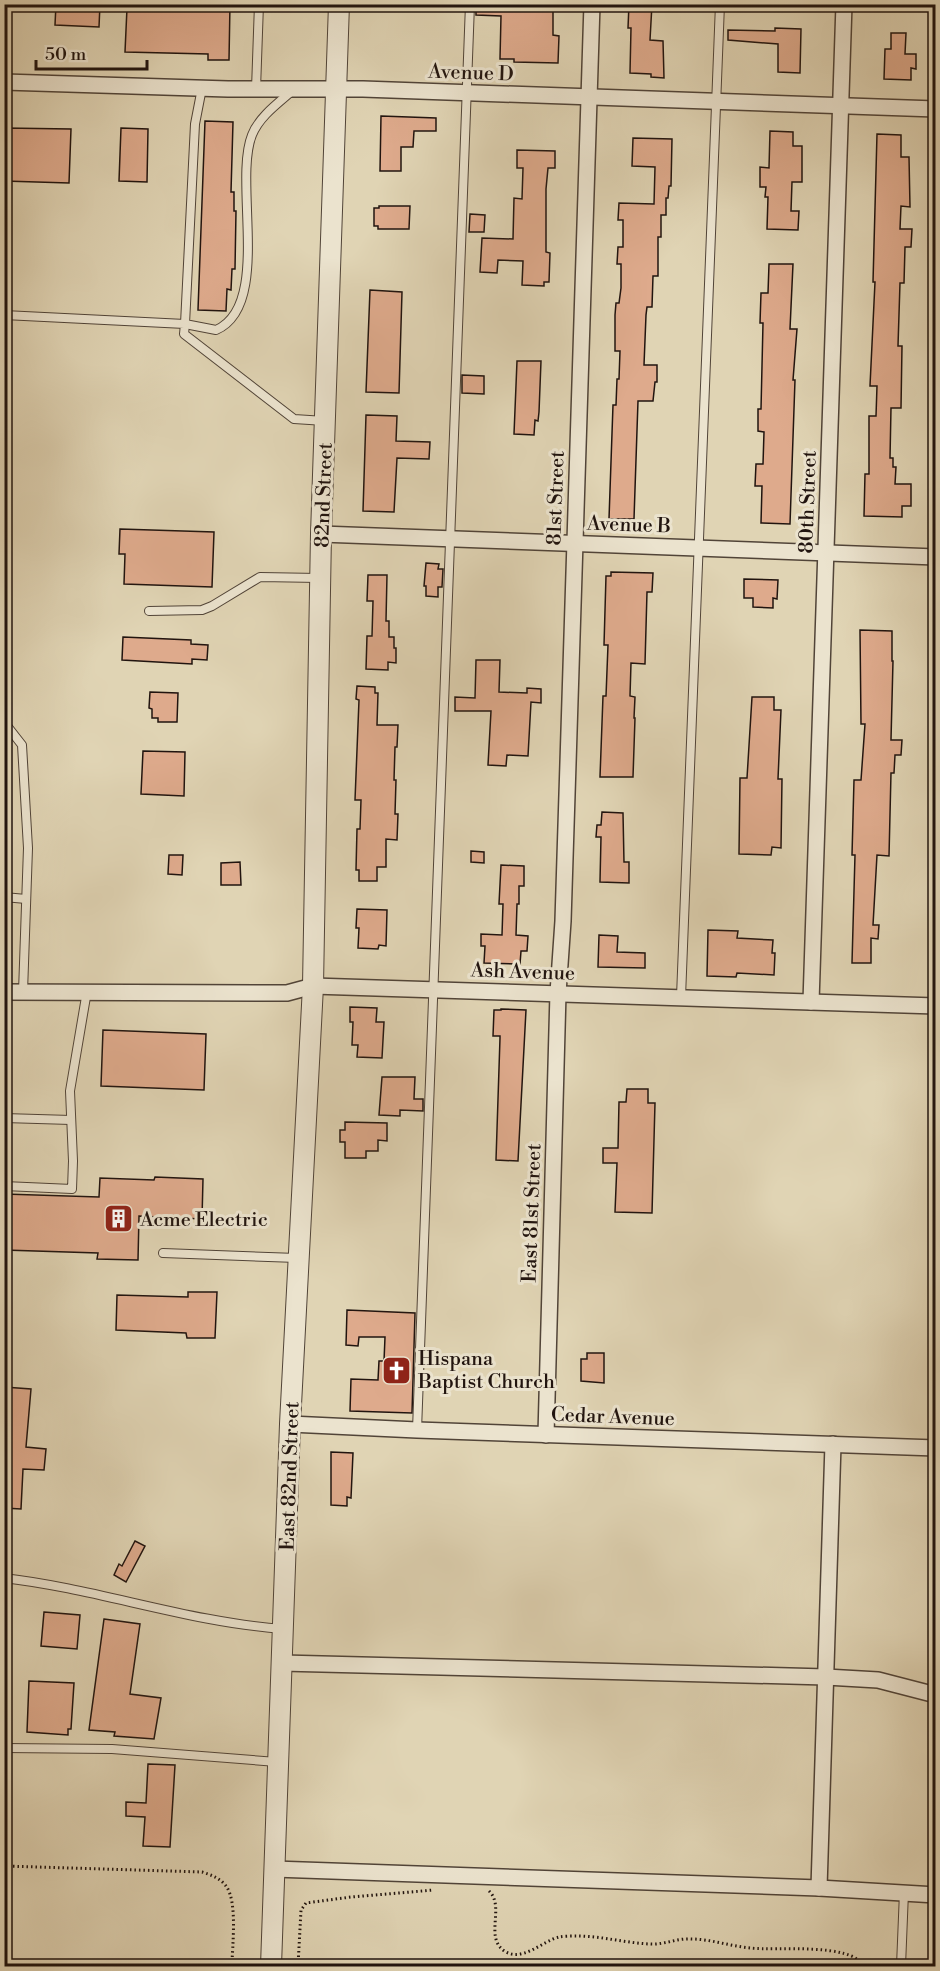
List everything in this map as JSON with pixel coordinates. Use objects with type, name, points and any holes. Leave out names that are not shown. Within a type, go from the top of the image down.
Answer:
[{"type":"street","name":"82nd Street","points":[[313,986],[321,534],[339,4]]},
{"type":"street","name":"81st Street","points":[[558,993],[563,921],[592,4]]},
{"type":"street","name":"80th Street","points":[[811,1002],[844,4]]},
{"type":"street","name":"Avenue D","points":[[4,82],[202,88],[336,89],[936,109]]},
{"type":"street","name":"Avenue B","points":[[321,534],[936,557]]},
{"type":"street","name":"Ash Avenue","points":[[4,992],[287,993],[313,986],[936,1006]]},
{"type":"street","name":"East 82nd Street","points":[[271,1966],[290,1424],[313,986]]},
{"type":"street","name":"East 81st Street","points":[[546,1435],[558,993]]},
{"type":"street","name":"Cedar Avenue","points":[[290,1424],[936,1448]]},
{"type":"street","points":[[819,1888],[834,1444]]},
{"type":"street","points":[[282,1663],[826,1677],[878,1680],[936,1695]]},
{"type":"street","points":[[274,1869],[819,1888],[936,1895]]},
{"type":"lane","points":[[256,89],[260,4]]},
{"type":"lane","points":[[417,1430],[470,4]]},
{"type":"lane","points":[[681,998],[720,4]]},
{"type":"lane","points":[[202,88],[195,124],[184,334],[294,419],[325,421]]},
{"type":"lane","points":[[4,315],[185,324],[216,330],[233,318],[243,300],[248,236],[247,165],[251,136],[261,120],[294,89]]},
{"type":"lane","points":[[149,611],[202,610],[260,577],[320,578]]},
{"type":"lane","points":[[4,722],[22,745],[28,848],[23,992]]},
{"type":"lane","points":[[4,897],[26,899]]},
{"type":"lane","points":[[4,1186],[72,1189],[70,1091],[87,992]]},
{"type":"lane","points":[[4,1118],[71,1120]]},
{"type":"lane","points":[[163,1253],[299,1258]]},
{"type":"lane","points":[[4,1578],[49,1583],[184,1615],[243,1626],[283,1629]]},
{"type":"lane","points":[[4,1748],[112,1749],[278,1762]]},
{"type":"lane","points":[[901,1966],[904,1892]]},
{"type":"path","points":[[4,1866],[202,1872],[211,1875],[220,1880],[231,1895],[232,1966]]},
{"type":"path","points":[[486,1888],[493,1894],[496,1908],[496,1939],[504,1951],[517,1955],[558,1937],[578,1936],[652,1944],[690,1939],[764,1949],[820,1949],[852,1956],[864,1966]]},
{"type":"path","points":[[298,1966],[301,1910],[306,1903],[438,1889]]},
{"type":"building","points":[[56,4],[100,4],[99,27],[55,25]]},
{"type":"building","points":[[210,4],[230,4],[229,60],[208,60],[208,54],[125,52],[127,8],[209,10]]},
{"type":"building","points":[[476,4],[553,4],[553,35],[559,36],[558,63],[514,62],[514,59],[500,59],[501,16],[476,15]]},
{"type":"building","points":[[629,4],[652,4],[650,40],[663,41],[664,78],[651,77],[651,74],[630,73]]},
{"type":"building","points":[[775,28],[801,29],[800,73],[778,72],[778,44],[728,40],[728,30],[775,31]]},
{"type":"building","points":[[891,33],[906,33],[905,54],[916,54],[916,69],[911,68],[911,80],[884,79],[885,49],[891,49]]},
{"type":"building","points":[[381,116],[436,118],[436,131],[414,131],[413,147],[401,147],[401,171],[380,171]]},
{"type":"building","points":[[205,121],[233,122],[231,192],[234,192],[234,211],[236,211],[235,269],[232,269],[231,290],[227,289],[226,311],[198,310]]},
{"type":"building","points":[[4,128],[71,129],[69,183],[4,181]]},
{"type":"building","points":[[121,128],[148,129],[147,182],[119,181]]},
{"type":"building","points":[[770,131],[793,132],[793,146],[802,146],[802,182],[792,182],[791,211],[799,211],[798,230],[767,229],[768,197],[765,197],[766,187],[760,187],[760,167],[769,168]]},
{"type":"building","points":[[877,134],[901,135],[901,157],[909,157],[910,207],[901,206],[900,229],[912,229],[911,247],[905,247],[904,283],[900,283],[898,346],[902,346],[901,408],[891,408],[890,458],[893,458],[893,467],[896,467],[895,484],[911,484],[911,506],[902,506],[902,517],[864,516],[865,474],[869,474],[869,416],[876,416],[877,386],[870,386],[875,282],[873,282]]},
{"type":"building","points":[[633,138],[672,139],[671,186],[669,186],[668,198],[666,198],[666,215],[661,215],[661,237],[658,237],[658,276],[653,276],[652,307],[647,307],[646,315],[644,365],[657,365],[657,382],[655,382],[653,401],[638,401],[634,519],[609,519],[613,405],[616,405],[620,351],[615,351],[616,303],[619,303],[621,288],[621,264],[617,264],[618,247],[623,247],[623,220],[618,220],[619,203],[654,204],[655,167],[632,166]]},
{"type":"building","points":[[517,150],[555,151],[555,168],[548,168],[546,189],[546,252],[550,253],[549,282],[544,282],[544,286],[522,285],[523,261],[498,260],[497,273],[480,272],[482,238],[513,239],[514,198],[522,199],[523,168],[517,168]]},
{"type":"building","points":[[379,206],[410,206],[409,229],[378,229],[378,226],[374,226],[374,208],[379,208]]},
{"type":"building","points":[[470,214],[485,215],[484,232],[469,232]]},
{"type":"building","points":[[769,264],[793,264],[790,329],[797,329],[793,380],[795,380],[790,524],[761,523],[762,486],[755,486],[756,464],[763,464],[764,432],[758,431],[758,409],[761,409],[763,323],[760,323],[761,293],[768,293]]},
{"type":"building","points":[[370,290],[402,292],[399,393],[366,392]]},
{"type":"building","points":[[517,361],[541,361],[539,412],[538,421],[535,420],[534,435],[514,434]]},
{"type":"building","points":[[462,375],[484,376],[484,394],[462,393]]},
{"type":"building","points":[[366,415],[397,416],[396,441],[430,442],[429,459],[397,458],[394,512],[363,511]]},
{"type":"building","points":[[120,529],[214,532],[212,587],[124,584],[125,554],[119,554]]},
{"type":"building","points":[[426,563],[439,564],[438,569],[443,569],[442,587],[438,587],[438,597],[426,596],[426,586],[424,586]]},
{"type":"building","points":[[611,572],[653,573],[652,592],[647,592],[645,664],[631,663],[630,696],[635,697],[633,777],[600,777],[603,696],[606,696],[608,645],[604,645],[606,576],[611,576]]},
{"type":"building","points":[[368,575],[387,575],[386,621],[389,621],[389,637],[394,637],[394,648],[396,648],[396,663],[388,662],[388,670],[366,669],[367,636],[372,636],[373,601],[367,601]]},
{"type":"building","points":[[744,579],[778,580],[777,599],[773,598],[773,608],[753,607],[753,598],[744,598]]},
{"type":"building","points":[[860,630],[892,631],[891,740],[902,740],[901,755],[895,755],[894,773],[891,773],[889,856],[877,855],[873,925],[879,925],[878,939],[871,938],[871,963],[852,963],[855,855],[852,855],[854,780],[861,780],[865,724],[861,724]]},
{"type":"building","points":[[123,637],[191,640],[191,644],[208,645],[207,660],[192,659],[192,664],[122,660]]},
{"type":"building","points":[[476,660],[500,660],[499,692],[527,693],[527,688],[541,689],[541,703],[531,702],[528,756],[507,755],[506,766],[488,765],[491,711],[455,711],[455,697],[475,698]]},
{"type":"building","points":[[357,686],[375,687],[375,693],[378,693],[377,725],[398,725],[394,780],[396,780],[395,814],[398,814],[397,840],[386,839],[386,867],[377,867],[377,881],[359,881],[359,870],[356,870],[357,829],[360,829],[361,800],[355,800],[359,700],[356,699]]},
{"type":"building","points":[[150,692],[178,693],[177,722],[158,722],[158,718],[152,718],[152,709],[149,708]]},
{"type":"building","points":[[752,697],[774,697],[774,710],[781,710],[778,779],[782,779],[781,848],[772,847],[771,855],[739,854],[740,778],[747,778]]},
{"type":"building","points":[[143,751],[185,752],[184,796],[141,794]]},
{"type":"building","points":[[602,812],[623,813],[624,862],[629,862],[629,883],[600,882],[601,837],[596,837],[597,825],[601,825]]},
{"type":"building","points":[[471,851],[484,852],[484,863],[471,862]]},
{"type":"building","points":[[169,855],[183,855],[182,875],[168,874]]},
{"type":"building","points":[[240,862],[241,885],[221,885],[221,863]]},
{"type":"building","points":[[501,865],[524,866],[524,886],[519,886],[516,935],[528,936],[527,951],[521,951],[520,964],[484,963],[485,946],[481,946],[481,934],[502,935],[503,904],[499,904]]},
{"type":"building","points":[[357,909],[387,910],[386,946],[379,945],[378,949],[358,948]]},
{"type":"building","points":[[708,930],[738,931],[737,938],[773,940],[774,975],[737,973],[736,977],[707,976]]},
{"type":"building","points":[[599,935],[618,936],[617,952],[645,953],[645,968],[598,967]]},
{"type":"building","points":[[350,1007],[377,1008],[376,1022],[384,1022],[382,1058],[357,1057],[358,1045],[352,1045],[353,1022],[350,1022]]},
{"type":"building","points":[[494,1010],[526,1010],[518,1161],[496,1160],[500,1036],[493,1036]]},
{"type":"building","points":[[103,1030],[206,1034],[204,1090],[101,1086]]},
{"type":"building","points":[[382,1077],[415,1077],[414,1099],[423,1099],[423,1111],[400,1110],[400,1116],[379,1115]]},
{"type":"building","points":[[627,1089],[648,1089],[648,1103],[655,1103],[652,1213],[615,1212],[617,1163],[603,1163],[603,1148],[618,1148],[619,1102],[626,1102]]},
{"type":"building","points":[[345,1122],[387,1123],[387,1141],[378,1140],[378,1151],[366,1151],[366,1158],[345,1158],[345,1142],[340,1142],[340,1130],[345,1130]]},
{"type":"building","points":[[155,1177],[203,1179],[202,1219],[139,1216],[138,1260],[97,1259],[98,1253],[4,1250],[4,1194],[99,1197],[100,1178],[154,1180]]},
{"type":"building","points":[[188,1292],[217,1292],[215,1338],[187,1338],[186,1333],[116,1330],[117,1295],[188,1297]]},
{"type":"building","name":"Hispana Baptist Church","points":[[347,1310],[415,1313],[412,1413],[350,1411],[351,1379],[378,1380],[379,1361],[384,1361],[385,1337],[359,1337],[358,1346],[346,1345]]},
{"type":"building","points":[[587,1353],[604,1353],[604,1383],[581,1381],[581,1359],[587,1359]]},
{"type":"building","points":[[4,1387],[31,1389],[26,1447],[46,1449],[44,1470],[23,1469],[21,1509],[4,1508]]},
{"type":"building","points":[[331,1452],[353,1453],[351,1498],[347,1497],[347,1506],[331,1505]]},
{"type":"building","points":[[135,1541],[145,1546],[126,1582],[114,1575],[119,1564],[122,1566]]},
{"type":"building","points":[[44,1612],[80,1615],[77,1649],[41,1646]]},
{"type":"building","points":[[104,1619],[140,1624],[130,1694],[161,1698],[154,1739],[114,1736],[115,1732],[89,1730]]},
{"type":"building","points":[[29,1681],[74,1683],[71,1729],[68,1729],[68,1735],[27,1732]]},
{"type":"building","points":[[148,1764],[175,1765],[170,1847],[143,1846],[145,1817],[126,1816],[126,1802],[146,1803]]},
{"type":"place","name":"Acme Electric","points":[[119,1219]]},
{"type":"place","name":"Hispana Baptist Church","points":[[397,1370]]}]
